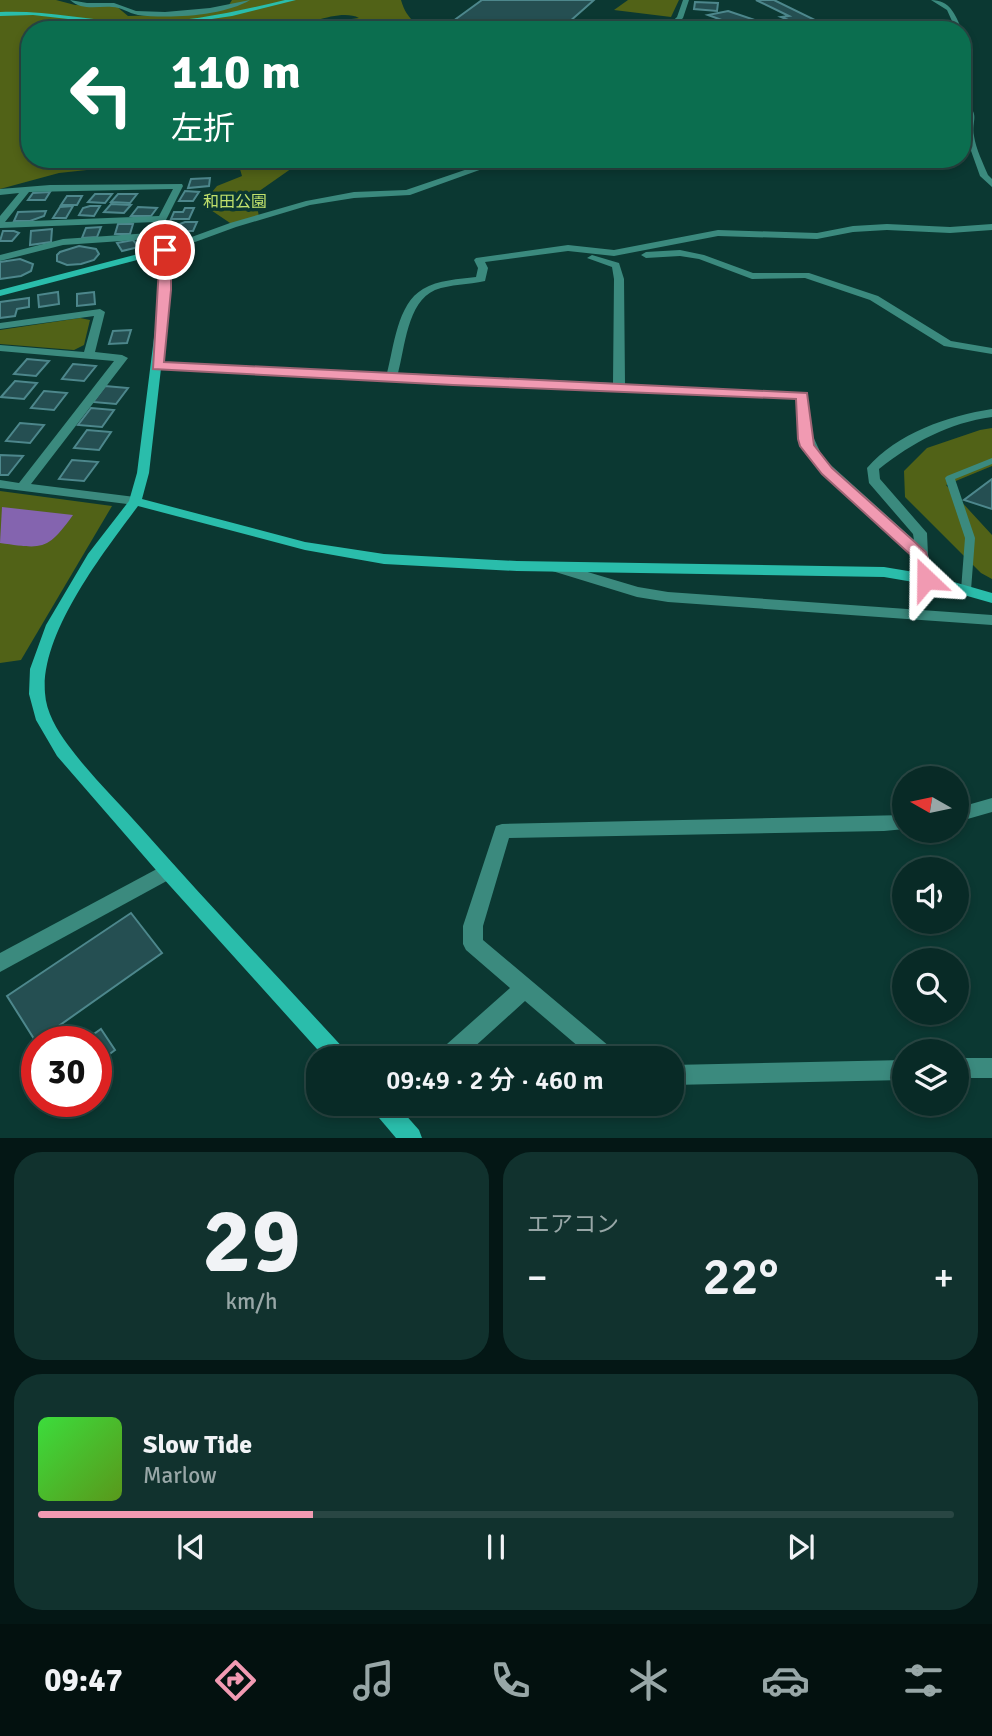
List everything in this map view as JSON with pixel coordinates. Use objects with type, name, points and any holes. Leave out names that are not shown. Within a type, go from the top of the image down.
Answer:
[{"type":"street","points":[[72,0],[78,4],[120,6],[141,14],[206,11],[247,0]]},
{"type":"street","points":[[219,6],[226,0]]},
{"type":"street","points":[[196,21],[293,0]]},
{"type":"street","points":[[676,21],[686,0]]},
{"type":"street","points":[[934,0],[950,9],[955,21]]},
{"type":"street","points":[[0,15],[54,13],[107,21]]},
{"type":"street","points":[[971,140],[984,176],[992,184]]},
{"type":"street","points":[[0,293],[165,250],[233,225],[309,204],[354,195],[407,193],[480,168]]},
{"type":"street","points":[[0,192],[179,186],[153,236]]},
{"type":"street","points":[[26,190],[4,213],[0,224],[160,219]]},
{"type":"street","points":[[392,377],[416,298],[428,290],[481,279],[483,268],[479,260],[553,250],[614,253],[718,233],[817,236],[876,227],[950,230],[992,226]]},
{"type":"street","points":[[153,236],[165,250],[165,290],[143,473],[135,501],[93,557],[53,625],[38,669],[37,694],[44,720],[63,751],[168,872],[328,1046]]},
{"type":"street","points":[[0,258],[63,242],[153,236]]},
{"type":"street","points":[[553,250],[616,265],[619,279],[619,388]]},
{"type":"street","points":[[614,253],[624,257],[680,253],[701,257],[752,276],[806,275],[874,298],[948,344],[992,351]]},
{"type":"street","points":[[0,326],[100,312],[89,355]]},
{"type":"street","points":[[0,348],[122,358],[22,487]]},
{"type":"street","points":[[157,366],[802,395],[804,439],[807,446],[827,471],[921,555]]},
{"type":"street","points":[[926,579],[920,533],[874,480],[873,468],[934,427],[952,419],[992,412]]},
{"type":"street","points":[[0,484],[135,501],[327,550],[384,559],[551,566],[884,572],[926,579],[992,598]]},
{"type":"street","points":[[551,566],[637,592],[668,597],[992,620]]},
{"type":"street","points":[[970,811],[992,805]]},
{"type":"street","points":[[593,1046],[473,944],[473,926],[502,831],[892,823]]},
{"type":"street","points":[[0,963],[168,872]]},
{"type":"street","points":[[460,1046],[524,989]]},
{"type":"street","points":[[969,1068],[992,1068]]},
{"type":"street","points":[[684,1075],[892,1070]]},
{"type":"street","points":[[394,1116],[411,1138]]},
{"type":"lane","points":[[966,590],[970,538],[950,478],[992,461]]},
{"type":"green space","points":[[0,0],[56,0],[75,5],[116,6],[128,16],[201,14],[227,8],[232,0],[401,0],[414,21],[342,21],[359,18],[344,15],[316,21],[21,21],[21,168],[105,168],[59,173],[0,189]]},
{"type":"green space","points":[[628,0],[679,0],[671,17],[614,10]]},
{"type":"green space","name":"和田公園","points":[[240,168],[292,168],[255,194],[259,217],[233,225],[202,204],[217,186],[242,176]]},
{"type":"green space","points":[[80,318],[90,320],[84,345],[74,350],[0,344],[0,330]]},
{"type":"green space","points":[[992,428],[992,466],[946,485],[992,535],[992,579],[981,573],[905,497],[904,471],[927,448]]},
{"type":"green space","points":[[0,491],[112,506],[21,660],[0,663]]},
{"type":"shaded area","points":[[2,507],[73,515],[57,535],[43,545],[14,545],[0,543]]},
{"type":"building","points":[[482,0],[594,0],[570,21],[453,21]]},
{"type":"building","points":[[756,0],[774,0],[815,20],[791,21],[781,17],[789,16]]},
{"type":"building","points":[[695,2],[718,3],[717,11],[694,9]]},
{"type":"building","points":[[728,11],[758,21],[724,21],[708,15]]},
{"type":"building","points":[[210,178],[209,186],[188,188],[191,179]]},
{"type":"building","points":[[185,191],[199,192],[193,201],[179,201]]},
{"type":"building","points":[[50,192],[45,200],[28,200],[33,193]]},
{"type":"building","points":[[95,194],[112,194],[105,203],[88,202]]},
{"type":"building","points":[[118,194],[137,194],[130,203],[111,202]]},
{"type":"building","points":[[67,196],[82,196],[77,205],[61,205]]},
{"type":"building","points":[[111,204],[131,205],[124,213],[104,212]]},
{"type":"building","points":[[73,206],[66,218],[53,218],[60,207]]},
{"type":"building","points":[[100,206],[94,216],[79,215],[83,208]]},
{"type":"building","points":[[138,207],[157,208],[151,216],[131,216]]},
{"type":"building","points":[[185,208],[194,208],[189,219],[171,219],[174,212],[183,212]]},
{"type":"building","points":[[46,211],[44,216],[30,221],[14,221],[18,212]]},
{"type":"building","points":[[197,222],[193,231],[174,231],[177,225]]},
{"type":"building","points":[[118,224],[133,224],[130,234],[115,234]]},
{"type":"building","points":[[101,227],[97,237],[82,238],[86,228]]},
{"type":"building","points":[[52,229],[51,242],[30,245],[31,231]]},
{"type":"building","points":[[3,231],[19,233],[12,241],[0,241]]},
{"type":"building","points":[[133,240],[139,247],[122,251],[117,243]]},
{"type":"building","points":[[79,246],[96,249],[99,254],[94,260],[81,264],[67,265],[57,261],[60,252]]},
{"type":"building","points":[[20,259],[33,264],[31,271],[21,276],[0,279],[0,262]]},
{"type":"building","points":[[58,292],[59,304],[39,307],[38,295]]},
{"type":"building","points":[[94,292],[95,304],[77,306],[77,294]]},
{"type":"building","points":[[29,298],[29,307],[17,309],[15,316],[0,318],[0,302]]},
{"type":"building","points":[[131,330],[127,343],[109,344],[113,331]]},
{"type":"building","points":[[27,359],[49,361],[36,376],[14,374]]},
{"type":"building","points":[[73,364],[96,366],[84,381],[62,379]]},
{"type":"building","points":[[15,381],[37,383],[24,399],[1,397]]},
{"type":"building","points":[[105,386],[128,388],[116,404],[93,402]]},
{"type":"building","points":[[44,391],[67,393],[54,410],[31,408]]},
{"type":"building","points":[[91,408],[114,410],[102,427],[78,425]]},
{"type":"building","points":[[20,423],[44,425],[30,443],[6,441]]},
{"type":"building","points":[[87,430],[111,432],[99,450],[74,448]]},
{"type":"building","points":[[0,455],[23,456],[8,475],[0,475]]},
{"type":"building","points":[[72,460],[98,462],[84,481],[59,479]]},
{"type":"building","points":[[992,479],[992,509],[964,500]]},
{"type":"building","points":[[131,913],[162,953],[59,1026],[26,1026],[7,996]]},
{"type":"route","points":[[165,250],[165,290],[157,366],[453,382],[802,395],[804,439],[807,446],[827,471],[839,478],[921,555],[926,579]]}]
